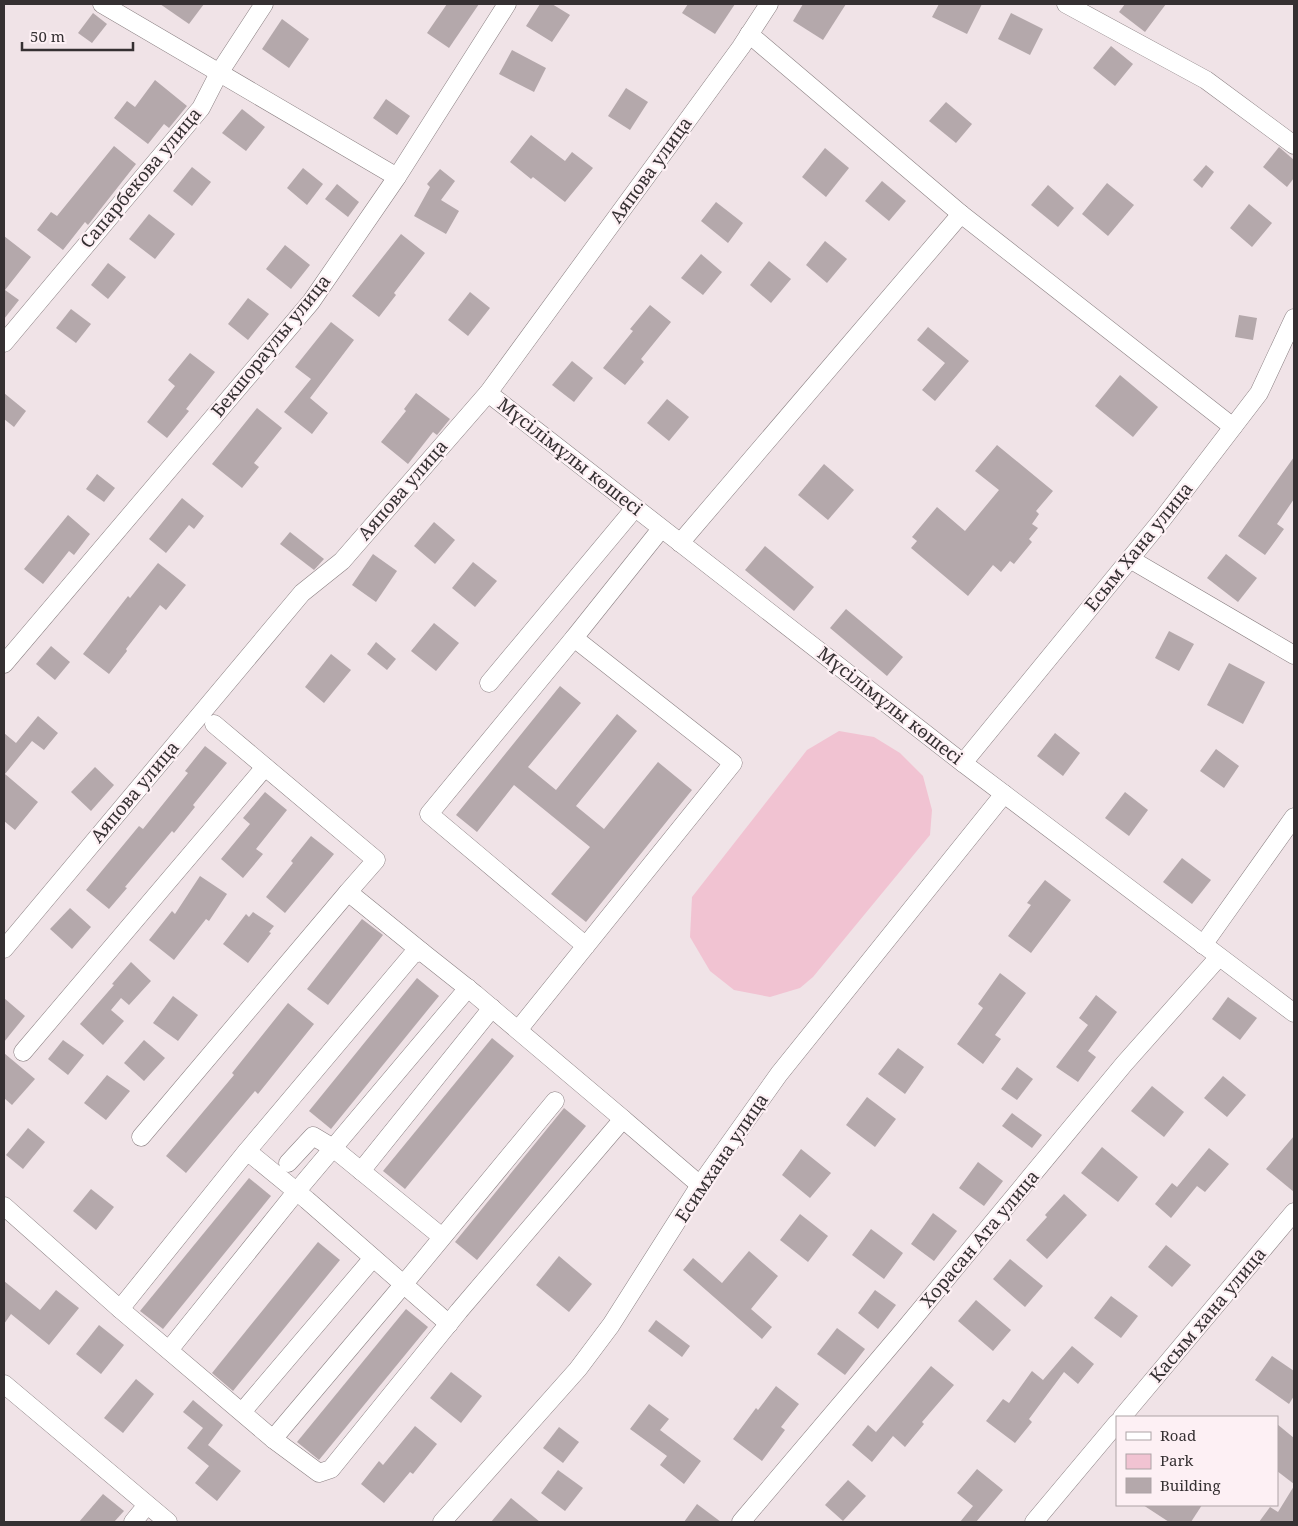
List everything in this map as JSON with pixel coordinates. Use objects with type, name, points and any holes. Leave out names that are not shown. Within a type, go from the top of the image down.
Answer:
[{"type":"street","points":[[102,4],[397,176]]},
{"type":"street","name":"Сапарбекова улица","points":[[4,343],[201,108],[219,73],[264,4]]},
{"type":"street","name":"Бекшораулы улица","points":[[4,664],[311,302],[397,176],[507,4]]},
{"type":"street","name":"Аяпова улица","points":[[4,949],[302,593],[342,561],[488,393],[769,4]]},
{"type":"street","points":[[1077,6],[1206,80],[1294,145]]},
{"type":"street","points":[[749,34],[961,214],[1233,427]]},
{"type":"street","points":[[680,543],[961,214]]},
{"type":"street","name":"Есым Хана улица","points":[[963,763],[1161,521],[1259,393],[1294,318]]},
{"type":"street","name":"Мүсілімұлы көшесі","points":[[488,393],[963,763],[1294,1013]]},
{"type":"street","points":[[489,683],[634,508]]},
{"type":"street","points":[[586,946],[429,814],[661,529]]},
{"type":"street","points":[[1130,559],[1294,655]]},
{"type":"street","points":[[518,1030],[733,763],[574,638]]},
{"type":"street","points":[[141,1137],[376,860],[214,724]]},
{"type":"street","points":[[23,1052],[265,767]]},
{"type":"street","name":"Есимхана улица","points":[[442,1522],[543,1410],[584,1361],[611,1325],[642,1278],[700,1185],[779,1074],[1004,794]]},
{"type":"street","points":[[1203,945],[1294,817]]},
{"type":"street","points":[[348,892],[468,988],[700,1185]]},
{"type":"street","points":[[120,1309],[247,1151],[412,954],[422,952]]},
{"type":"street","name":"Хорасан Ата улица","points":[[741,1522],[897,1338],[1124,1064],[1220,956]]},
{"type":"street","points":[[169,1350],[296,1192],[468,988]]},
{"type":"street","points":[[361,1171],[492,1008]]},
{"type":"street","points":[[273,1438],[403,1285],[555,1101]]},
{"type":"street","points":[[4,1206],[120,1309],[273,1438],[319,1473],[331,1470],[448,1324],[623,1119]]},
{"type":"street","points":[[288,1163],[313,1136],[333,1148],[442,1237]]},
{"type":"street","points":[[247,1151],[448,1324]]},
{"type":"street","name":"Касым хана улица","points":[[1123,1416],[1294,1212]]},
{"type":"street","points":[[242,1412],[373,1258]]},
{"type":"street","points":[[4,1384],[168,1522]]},
{"type":"street","points":[[1034,1522],[1116,1424]]},
{"type":"street","points":[[133,1522],[147,1505]]},
{"type":"green space","points":[[839,731],[874,737],[900,753],[923,776],[932,810],[930,835],[813,977],[800,988],[770,997],[734,990],[710,971],[690,937],[692,897],[807,750]]},
{"type":"building","points":[[160,4],[204,4],[189,24]]},
{"type":"building","points":[[447,4],[479,4],[449,48],[427,33]]},
{"type":"building","points":[[540,4],[552,4],[570,15],[552,42],[526,26]]},
{"type":"building","points":[[688,4],[735,4],[715,34],[682,13]]},
{"type":"building","points":[[803,4],[846,4],[823,40],[793,21]]},
{"type":"building","points":[[939,4],[982,4],[967,34],[932,17]]},
{"type":"building","points":[[1125,4],[1166,4],[1145,32],[1119,12]]},
{"type":"building","points":[[93,13],[107,24],[92,43],[78,33]]},
{"type":"building","points":[[1011,13],[1043,29],[1030,55],[998,39]]},
{"type":"building","points":[[282,19],[309,39],[289,68],[262,49]]},
{"type":"building","points":[[1111,46],[1133,64],[1115,86],[1093,68]]},
{"type":"building","points":[[512,50],[546,68],[534,92],[499,74]]},
{"type":"building","points":[[155,80],[187,106],[169,128],[164,124],[148,144],[114,118],[127,101],[135,107]]},
{"type":"building","points":[[626,88],[648,102],[630,130],[608,116]]},
{"type":"building","points":[[386,99],[410,116],[397,135],[373,118]]},
{"type":"building","points":[[946,102],[972,124],[956,143],[929,121]]},
{"type":"building","points":[[242,109],[265,127],[246,151],[222,133]]},
{"type":"building","points":[[531,135],[565,161],[572,152],[593,168],[565,202],[510,162]]},
{"type":"building","points":[[114,146],[136,164],[88,225],[85,222],[63,250],[37,230],[51,212],[57,216]]},
{"type":"building","points":[[1279,147],[1294,160],[1294,178],[1287,187],[1263,167]]},
{"type":"building","points":[[825,148],[849,168],[826,197],[802,177]]},
{"type":"building","points":[[1206,165],[1214,172],[1202,188],[1193,180]]},
{"type":"building","points":[[192,167],[211,182],[192,206],[173,191]]},
{"type":"building","points":[[303,168],[323,184],[307,205],[287,188]]},
{"type":"building","points":[[440,169],[455,181],[441,200],[459,211],[446,234],[414,216],[430,187],[427,184]]},
{"type":"building","points":[[882,181],[906,201],[889,221],[865,201]]},
{"type":"building","points":[[1107,183],[1134,205],[1108,236],[1082,214]]},
{"type":"building","points":[[337,184],[359,202],[348,217],[325,199]]},
{"type":"building","points":[[1048,185],[1074,208],[1058,227],[1031,205]]},
{"type":"building","points":[[716,202],[743,223],[728,243],[701,221]]},
{"type":"building","points":[[1249,204],[1272,223],[1252,247],[1230,228]]},
{"type":"building","points":[[149,214],[175,234],[155,259],[129,239]]},
{"type":"building","points":[[401,234],[425,253],[394,293],[396,295],[379,317],[352,296]]},
{"type":"building","points":[[4,236],[31,257],[5,290],[19,300],[4,319]]},
{"type":"building","points":[[825,241],[847,259],[827,283],[806,265]]},
{"type":"building","points":[[285,245],[310,265],[291,289],[266,269]]},
{"type":"building","points":[[701,254],[722,272],[703,295],[681,278]]},
{"type":"building","points":[[769,261],[791,279],[771,303],[750,285]]},
{"type":"building","points":[[108,263],[126,277],[108,299],[91,285]]},
{"type":"building","points":[[470,292],[490,308],[468,336],[448,320]]},
{"type":"building","points":[[248,298],[269,314],[248,340],[228,324]]},
{"type":"building","points":[[650,305],[671,322],[641,359],[644,362],[625,385],[603,368],[633,331],[630,329]]},
{"type":"building","points":[[71,309],[91,324],[76,343],[56,328]]},
{"type":"building","points":[[1239,315],[1257,318],[1253,340],[1235,337]]},
{"type":"building","points":[[331,322],[354,340],[310,398],[328,413],[312,434],[284,412],[311,379],[295,367]]},
{"type":"building","points":[[928,327],[969,361],[935,401],[922,390],[945,363],[917,340]]},
{"type":"building","points":[[190,353],[215,372],[186,409],[189,411],[167,438],[147,422],[175,386],[168,380]]},
{"type":"building","points":[[572,361],[593,378],[574,402],[552,385]]},
{"type":"building","points":[[1120,375],[1158,407],[1133,437],[1095,406]]},
{"type":"building","points":[[4,393],[26,411],[14,427],[4,419]]},
{"type":"building","points":[[416,393],[450,419],[437,435],[433,432],[408,464],[381,442],[406,411],[404,409]]},
{"type":"building","points":[[667,399],[689,417],[669,441],[647,423]]},
{"type":"building","points":[[257,408],[282,428],[254,463],[259,467],[242,488],[212,464]]},
{"type":"building","points":[[997,445],[1053,491],[1036,511],[1039,514],[1032,524],[1038,528],[1029,539],[1032,542],[1014,564],[1010,561],[1001,572],[993,565],[968,596],[911,548],[917,541],[912,537],[937,507],[965,531],[999,490],[975,471]]},
{"type":"building","points":[[1294,457],[1294,499],[1277,524],[1284,529],[1265,555],[1238,536]]},
{"type":"building","points":[[824,464],[854,490],[828,520],[798,495]]},
{"type":"building","points":[[97,474],[115,488],[104,502],[86,489]]},
{"type":"building","points":[[182,498],[204,516],[194,529],[189,525],[166,553],[149,539]]},
{"type":"building","points":[[68,515],[90,534],[74,555],[69,551],[43,584],[24,569]]},
{"type":"building","points":[[434,522],[455,540],[435,564],[414,546]]},
{"type":"building","points":[[290,532],[324,559],[314,570],[280,544]]},
{"type":"building","points":[[765,546],[814,587],[794,611],[745,570]]},
{"type":"building","points":[[373,554],[397,571],[376,602],[352,585]]},
{"type":"building","points":[[1226,554],[1257,578],[1238,602],[1207,578]]},
{"type":"building","points":[[473,562],[497,581],[475,607],[452,588]]},
{"type":"building","points":[[158,563],[186,585],[166,610],[160,605],[109,674],[83,654],[128,596],[130,598]]},
{"type":"building","points":[[846,609],[903,657],[887,676],[830,628]]},
{"type":"building","points":[[434,623],[459,643],[436,671],[411,651]]},
{"type":"building","points":[[1169,631],[1194,644],[1179,671],[1155,658]]},
{"type":"building","points":[[376,642],[396,659],[387,670],[367,654]]},
{"type":"building","points":[[51,646],[70,662],[55,680],[36,664]]},
{"type":"building","points":[[331,654],[351,670],[324,703],[305,687]]},
{"type":"building","points":[[1229,663],[1265,682],[1243,724],[1207,705]]},
{"type":"building","points":[[560,686],[581,703],[528,767],[556,790],[617,714],[637,731],[576,806],[604,829],[658,762],[692,790],[586,922],[551,894],[590,847],[514,785],[477,832],[456,815]]},
{"type":"building","points":[[38,716],[58,733],[44,750],[32,741],[5,774],[38,802],[15,830],[4,821],[4,733],[16,743]]},
{"type":"building","points":[[1055,733],[1080,753],[1063,776],[1037,756]]},
{"type":"building","points":[[205,746],[227,763],[193,805],[195,807],[174,833],[172,831],[109,909],[86,890],[139,826],[143,829],[188,773],[185,771]]},
{"type":"building","points":[[1216,749],[1239,766],[1224,788],[1200,771]]},
{"type":"building","points":[[95,767],[114,785],[91,811],[71,792]]},
{"type":"building","points":[[265,792],[287,810],[256,849],[263,854],[243,878],[221,859],[250,824],[243,818]]},
{"type":"building","points":[[1125,792],[1148,810],[1129,836],[1105,818]]},
{"type":"building","points":[[311,836],[334,854],[285,913],[266,897],[293,863],[291,861]]},
{"type":"building","points":[[1182,858],[1211,880],[1192,904],[1163,882]]},
{"type":"building","points":[[200,876],[227,894],[209,921],[206,919],[174,960],[149,940],[172,911],[175,914]]},
{"type":"building","points":[[1045,880],[1071,900],[1031,953],[1008,936],[1031,905],[1027,903]]},
{"type":"building","points":[[70,908],[91,927],[72,949],[50,929]]},
{"type":"building","points":[[253,912],[274,926],[269,932],[271,933],[248,963],[223,944],[246,914],[249,917]]},
{"type":"building","points":[[362,919],[383,935],[328,1005],[307,989]]},
{"type":"building","points":[[131,962],[151,981],[129,1005],[121,998],[111,1010],[124,1021],[103,1045],[80,1024]]},
{"type":"building","points":[[1000,973],[1026,993],[995,1035],[1001,1039],[983,1064],[957,1044],[983,1008],[978,1004]]},
{"type":"building","points":[[417,978],[439,996],[331,1129],[309,1111]]},
{"type":"building","points":[[1096,995],[1117,1012],[1088,1051],[1096,1057],[1078,1082],[1056,1067],[1088,1025],[1079,1018]]},
{"type":"building","points":[[173,996],[198,1015],[178,1041],[153,1023]]},
{"type":"building","points":[[1228,997],[1257,1018],[1240,1040],[1212,1019]]},
{"type":"building","points":[[4,998],[25,1016],[4,1042]]},
{"type":"building","points":[[288,1003],[314,1024],[258,1094],[255,1091],[186,1173],[166,1156],[234,1075],[232,1073]]},
{"type":"building","points":[[492,1038],[514,1056],[405,1189],[383,1171]]},
{"type":"building","points":[[63,1040],[84,1055],[68,1075],[48,1059]]},
{"type":"building","points":[[144,1040],[165,1058],[144,1081],[124,1063]]},
{"type":"building","points":[[898,1048],[924,1067],[905,1094],[878,1074]]},
{"type":"building","points":[[4,1053],[35,1079],[12,1105],[4,1098]]},
{"type":"building","points":[[1017,1067],[1033,1079],[1017,1100],[1001,1089]]},
{"type":"building","points":[[107,1075],[130,1091],[106,1120],[84,1103]]},
{"type":"building","points":[[1223,1076],[1246,1095],[1227,1117],[1204,1098]]},
{"type":"building","points":[[1152,1086],[1184,1112],[1164,1137],[1131,1111]]},
{"type":"building","points":[[867,1097],[896,1119],[875,1147],[846,1125]]},
{"type":"building","points":[[564,1108],[586,1126],[477,1260],[455,1242]]},
{"type":"building","points":[[1012,1113],[1042,1135],[1032,1148],[1002,1126]]},
{"type":"building","points":[[28,1128],[45,1142],[23,1169],[6,1155]]},
{"type":"building","points":[[1294,1136],[1294,1192],[1266,1169]]},
{"type":"building","points":[[1102,1147],[1138,1177],[1118,1202],[1081,1173]]},
{"type":"building","points":[[1209,1148],[1229,1164],[1205,1192],[1197,1186],[1171,1218],[1155,1204],[1172,1183],[1177,1187]]},
{"type":"building","points":[[801,1149],[831,1173],[810,1198],[782,1175]]},
{"type":"building","points":[[978,1162],[1003,1181],[984,1206],[959,1188]]},
{"type":"building","points":[[249,1178],[271,1196],[163,1329],[140,1311]]},
{"type":"building","points":[[91,1189],[114,1207],[96,1230],[73,1211]]},
{"type":"building","points":[[1064,1194],[1087,1215],[1047,1259],[1026,1240],[1047,1217],[1045,1215]]},
{"type":"building","points":[[933,1213],[957,1231],[934,1261],[911,1244]]},
{"type":"building","points":[[800,1214],[828,1236],[808,1262],[780,1240]]},
{"type":"building","points":[[871,1229],[903,1253],[884,1279],[852,1255]]},
{"type":"building","points":[[318,1242],[340,1260],[233,1391],[212,1373]]},
{"type":"building","points":[[1166,1245],[1191,1265],[1172,1287],[1148,1267]]},
{"type":"building","points":[[749,1251],[778,1276],[751,1309],[772,1327],[762,1339],[683,1270],[693,1258],[722,1283]]},
{"type":"building","points":[[559,1256],[592,1284],[569,1312],[536,1285]]},
{"type":"building","points":[[1010,1259],[1043,1286],[1025,1307],[993,1279]]},
{"type":"building","points":[[4,1281],[40,1310],[56,1290],[79,1308],[49,1345],[11,1314],[4,1324]]},
{"type":"building","points":[[875,1290],[896,1305],[878,1329],[858,1313]]},
{"type":"building","points":[[1111,1296],[1138,1316],[1121,1338],[1094,1318]]},
{"type":"building","points":[[976,1300],[1011,1330],[993,1351],[958,1321]]},
{"type":"building","points":[[406,1309],[428,1327],[319,1460],[297,1442]]},
{"type":"building","points":[[656,1320],[690,1346],[682,1357],[648,1331]]},
{"type":"building","points":[[99,1325],[124,1345],[101,1374],[76,1354]]},
{"type":"building","points":[[837,1328],[865,1349],[845,1375],[817,1354]]},
{"type":"building","points":[[1072,1346],[1094,1364],[1078,1384],[1064,1372],[1029,1419],[1032,1422],[1015,1443],[986,1421],[1003,1399],[1009,1403],[1032,1371],[1043,1380]]},
{"type":"building","points":[[1272,1356],[1294,1371],[1294,1396],[1289,1404],[1255,1380]]},
{"type":"building","points":[[931,1366],[954,1385],[922,1422],[924,1424],[905,1447],[893,1436],[872,1462],[852,1445],[868,1425],[876,1432]]},
{"type":"building","points":[[451,1372],[482,1396],[461,1423],[430,1398]]},
{"type":"building","points":[[136,1379],[154,1394],[123,1433],[104,1418]]},
{"type":"building","points":[[776,1386],[799,1404],[781,1427],[785,1430],[762,1461],[733,1439],[756,1408],[758,1410]]},
{"type":"building","points":[[193,1400],[223,1425],[208,1445],[241,1471],[217,1501],[195,1483],[209,1466],[187,1448],[203,1428],[183,1412]]},
{"type":"building","points":[[649,1404],[669,1419],[660,1430],[701,1461],[684,1484],[660,1465],[667,1456],[630,1429]]},
{"type":"building","points":[[1278,1425],[1294,1438],[1294,1484],[1278,1472]]},
{"type":"building","points":[[415,1426],[437,1444],[413,1474],[410,1472],[384,1503],[361,1484],[379,1461],[383,1465]]},
{"type":"building","points":[[559,1427],[579,1442],[563,1463],[543,1448]]},
{"type":"building","points":[[977,1469],[1003,1490],[976,1522],[960,1522],[973,1506],[957,1493]]},
{"type":"building","points":[[558,1470],[583,1488],[565,1511],[541,1493]]},
{"type":"building","points":[[848,1480],[866,1496],[843,1521],[825,1505]]},
{"type":"building","points":[[1294,1486],[1294,1522],[1259,1522],[1270,1507],[1278,1512]]},
{"type":"building","points":[[103,1494],[124,1511],[114,1522],[79,1522]]},
{"type":"building","points":[[511,1498],[540,1522],[491,1522]]},
{"type":"building","points":[[697,1504],[721,1522],[684,1522]]},
{"type":"building","points":[[1145,1506],[1201,1506],[1191,1522],[1169,1522]]}]
